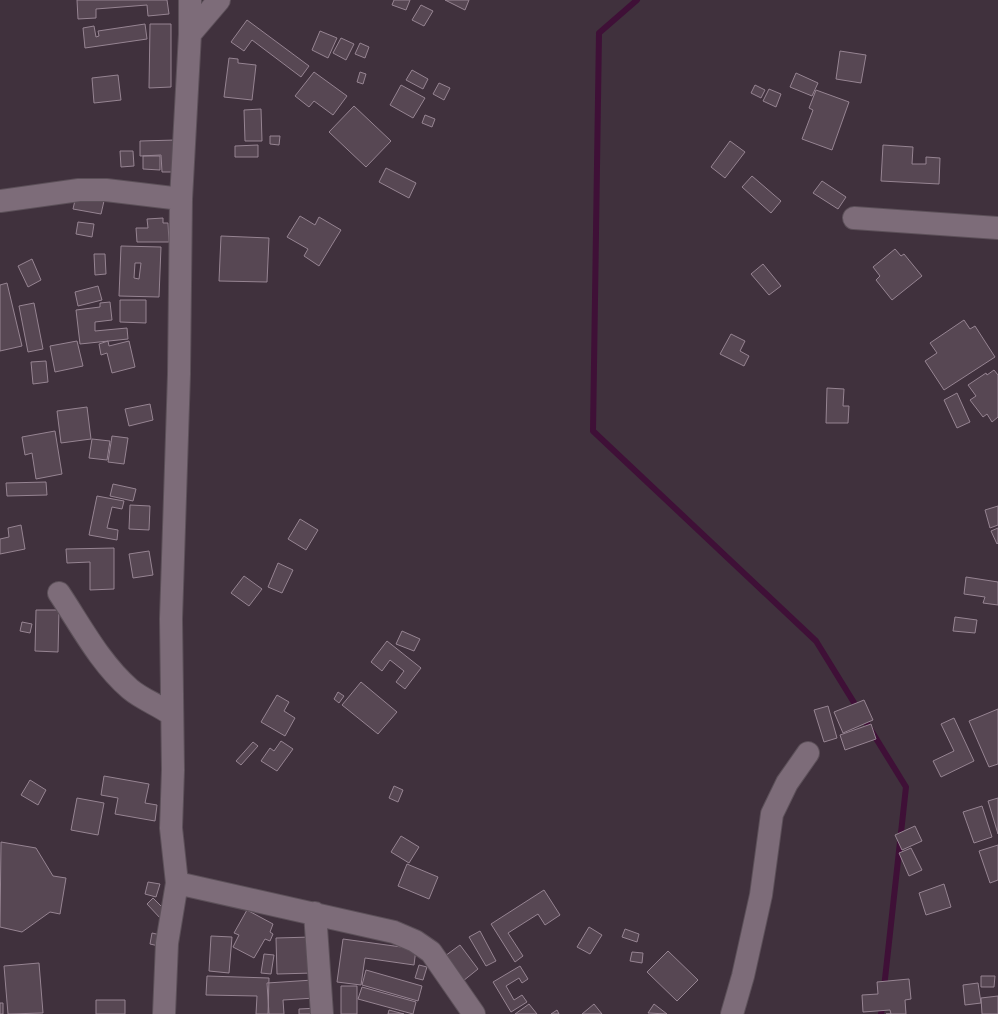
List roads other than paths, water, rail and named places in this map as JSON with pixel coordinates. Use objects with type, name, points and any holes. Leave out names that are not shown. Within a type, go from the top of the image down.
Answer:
[{"type":"street","points":[[164,1014],[167,942],[177,883],[171,828],[173,770],[171,619],[179,374],[181,199],[190,34],[190,0]]},
{"type":"street","points":[[190,34],[219,0]]},
{"type":"street","points":[[0,201],[79,190],[106,190],[181,199]]},
{"type":"street","points":[[854,218],[998,228]]},
{"type":"street","points":[[59,593],[100,655],[117,676],[132,690],[172,715]]},
{"type":"street","points":[[732,1014],[743,976],[760,895],[772,814],[787,783],[808,753]]},
{"type":"street","points":[[177,883],[394,932],[415,941],[431,952],[474,1014]]},
{"type":"street","points":[[315,913],[322,1014]]},
{"type":"waterway","points":[[637,0],[599,33],[593,431],[816,641],[906,787],[884,988]]},
{"type":"waterway","points":[[881,1014],[883,1003]]}]
